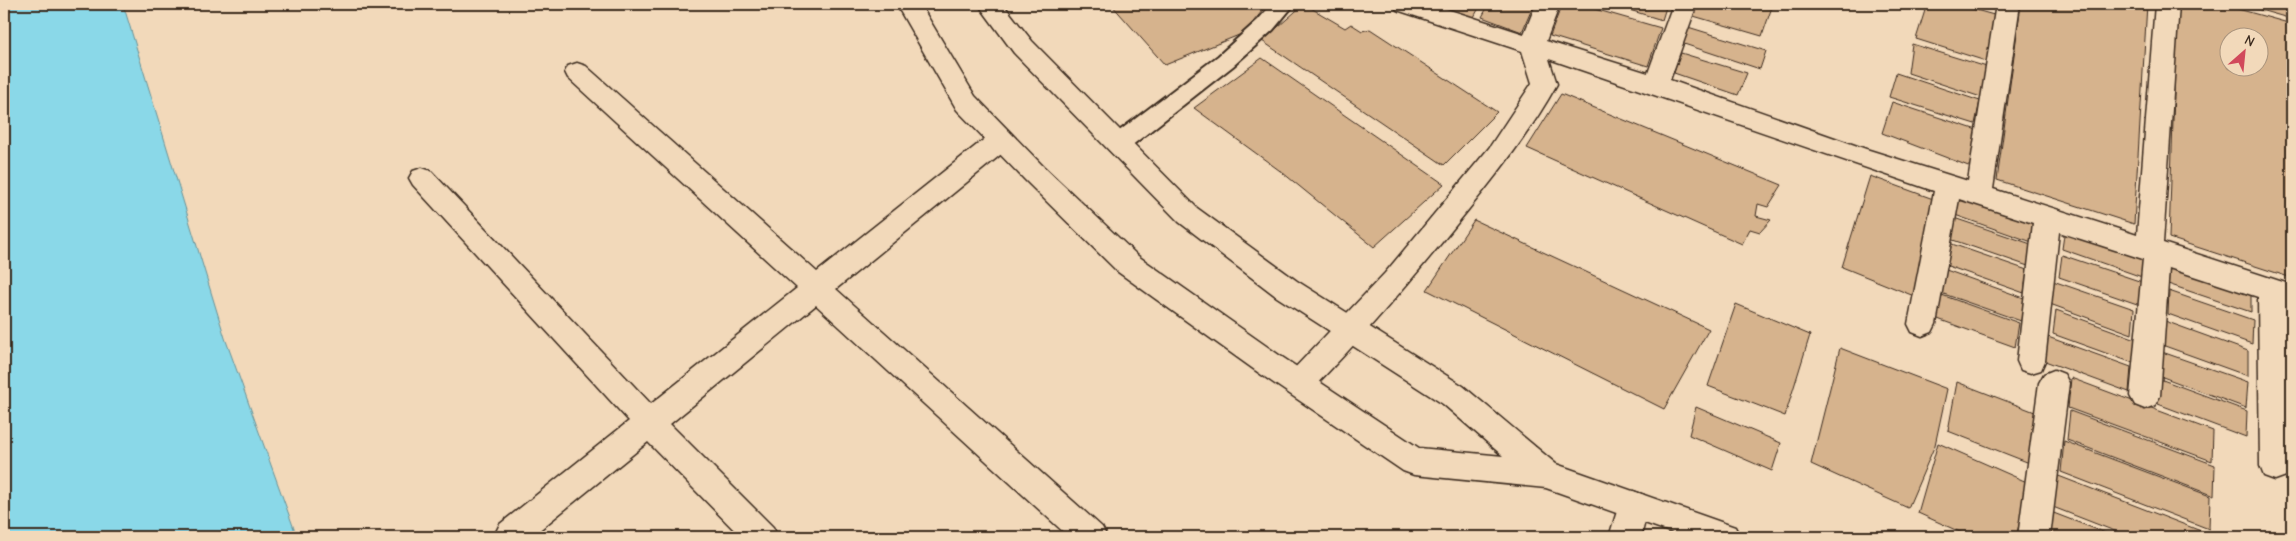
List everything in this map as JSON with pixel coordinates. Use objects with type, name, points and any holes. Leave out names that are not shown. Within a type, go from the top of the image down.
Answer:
[{"type":"street","points":[[908,4],[966,103],[1001,140],[1128,264],[1414,460],[1546,474],[1724,537]]},
{"type":"street","points":[[990,4],[1024,47],[1188,215],[1287,289],[1453,395],[1546,474]]},
{"type":"street","points":[[1299,383],[1352,329],[1395,281],[1498,155],[1545,84],[1532,45],[1548,4]]},
{"type":"street","points":[[1656,85],[1685,4]]},
{"type":"street","points":[[1979,195],[2008,4]]},
{"type":"street","points":[[2145,396],[2167,4]]},
{"type":"street","points":[[1412,5],[1656,85],[1857,156],[2282,293],[2275,466]]},
{"type":"street","points":[[577,72],[1091,537]]},
{"type":"street","points":[[511,534],[1001,140]]},
{"type":"street","points":[[422,178],[649,422],[762,537]]},
{"type":"street","points":[[1922,324],[1948,185]]},
{"type":"street","points":[[2030,361],[2047,217]]},
{"type":"street","points":[[2034,537],[2054,384]]},
{"type":"street","points":[[1626,537],[1633,505]]},
{"type":"lane","points":[[1118,144],[1234,53],[1270,21],[1284,6],[1282,4]]},
{"type":"water","points":[[4,4],[123,4],[225,338],[297,537],[4,537]]},
{"type":"building","points":[[1111,4],[1268,4],[1244,33],[1165,65]]},
{"type":"building","points":[[1304,4],[1345,28],[1351,24],[1362,31],[1370,29],[1497,112],[1444,165],[1262,41]]},
{"type":"building","points":[[1430,4],[1481,4],[1473,19]]},
{"type":"building","points":[[1489,4],[1534,4],[1522,32],[1482,17]]},
{"type":"building","points":[[1562,4],[1577,4],[1661,28],[1648,66],[1550,36]]},
{"type":"building","points":[[1610,4],[1667,4],[1662,20]]},
{"type":"building","points":[[1694,4],[1773,4],[1762,36],[1690,15]]},
{"type":"building","points":[[1927,4],[1954,4],[1994,15],[1989,62],[1916,39]]},
{"type":"building","points":[[2021,4],[2147,4],[2134,224],[1997,180]]},
{"type":"building","points":[[2177,4],[2220,4],[2292,24],[2292,278],[2169,238]]},
{"type":"building","points":[[2239,4],[2292,4],[2292,19]]},
{"type":"building","points":[[1688,27],[1766,51],[1760,69],[1681,43]]},
{"type":"building","points":[[1912,44],[1990,68],[1987,99],[1908,73]]},
{"type":"building","points":[[1681,53],[1747,73],[1738,95],[1674,73]]},
{"type":"building","points":[[1262,58],[1444,184],[1374,247],[1283,173],[1194,108]]},
{"type":"building","points":[[1896,73],[1980,101],[1975,124],[1889,97]]},
{"type":"building","points":[[1561,94],[1782,185],[1768,207],[1758,204],[1756,216],[1771,220],[1760,232],[1750,229],[1742,244],[1527,148]]},
{"type":"building","points":[[1892,102],[1980,131],[1971,167],[1882,133]]},
{"type":"building","points":[[1870,176],[1936,200],[1914,296],[1842,267]]},
{"type":"building","points":[[1959,195],[2035,221],[2032,242],[1955,215]]},
{"type":"building","points":[[1954,218],[2031,244],[2028,266],[1950,239]]},
{"type":"building","points":[[1474,220],[1709,329],[1664,409],[1427,290]]},
{"type":"building","points":[[2065,228],[2144,254],[2142,277],[2062,249]]},
{"type":"building","points":[[1949,243],[2027,270],[2024,293],[1945,265]]},
{"type":"building","points":[[2062,255],[2142,282],[2140,305],[2059,277]]},
{"type":"building","points":[[2170,261],[2251,289],[2251,312],[2168,284]]},
{"type":"building","points":[[1946,270],[2024,298],[2021,321],[1941,293]]},
{"type":"building","points":[[2053,281],[2134,309],[2132,334],[2050,304]]},
{"type":"building","points":[[2169,291],[2253,320],[2252,344],[2168,314]]},
{"type":"building","points":[[1939,294],[2019,323],[2015,347],[1935,318]]},
{"type":"building","points":[[2288,300],[2292,302],[2292,326],[2288,324]]},
{"type":"building","points":[[1736,304],[1810,335],[1785,416],[1708,386]]},
{"type":"building","points":[[2056,310],[2139,340],[2136,364],[2053,334]]},
{"type":"building","points":[[2165,321],[2248,351],[2248,376],[2162,345]]},
{"type":"building","points":[[2289,330],[2292,331],[2292,355],[2288,354]]},
{"type":"building","points":[[2048,337],[2131,367],[2129,392],[2045,361]]},
{"type":"building","points":[[1840,348],[1947,389],[1935,445],[1908,508],[1811,464]]},
{"type":"building","points":[[2162,352],[2248,382],[2246,408],[2160,376]]},
{"type":"building","points":[[2288,361],[2292,362],[2292,387],[2288,386]]},
{"type":"building","points":[[2071,378],[2213,431],[2212,461],[2068,408]]},
{"type":"building","points":[[2160,379],[2247,411],[2246,437],[2158,404]]},
{"type":"building","points":[[1957,382],[2040,414],[2032,464],[1948,431]]},
{"type":"building","points":[[2290,391],[2292,392],[2292,418],[2290,418]]},
{"type":"building","points":[[1696,407],[1781,443],[1772,471],[1689,435]]},
{"type":"building","points":[[2070,411],[2215,465],[2214,496],[2067,440]]},
{"type":"building","points":[[2064,441],[2210,496],[2209,529],[2061,472]]},
{"type":"building","points":[[1938,443],[2029,483],[2016,537],[1971,537],[1918,513]]},
{"type":"building","points":[[2056,475],[2206,533],[2205,537],[2130,537],[2053,507]]},
{"type":"building","points":[[2051,512],[2116,537],[2048,537]]}]
